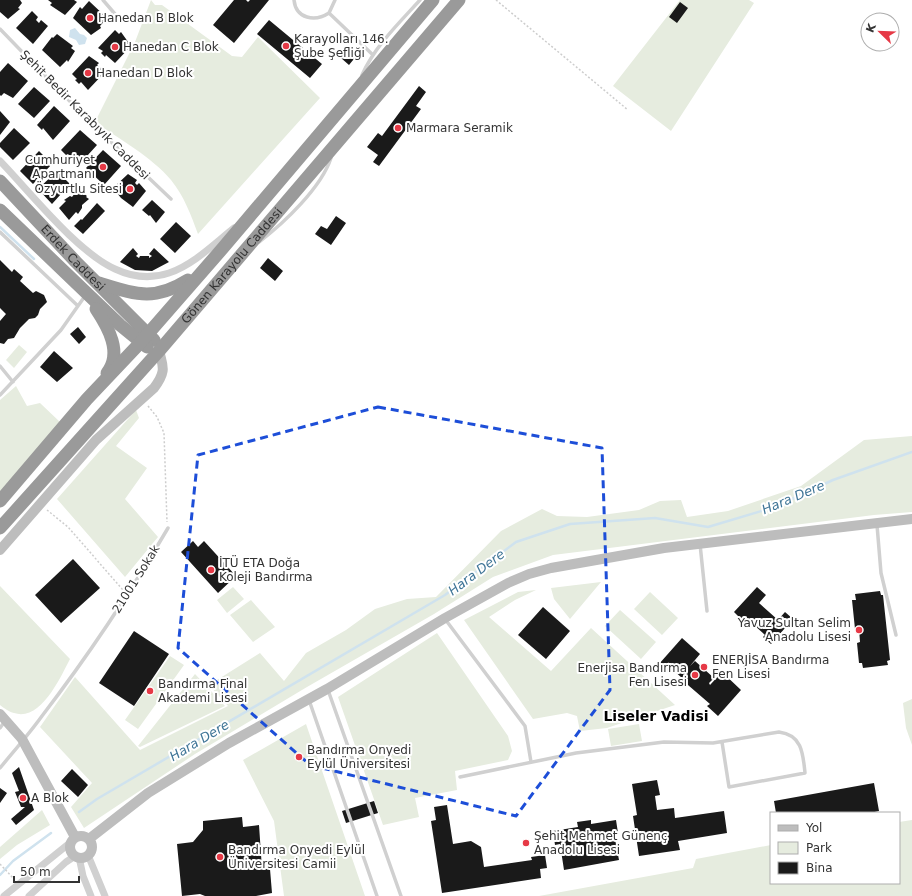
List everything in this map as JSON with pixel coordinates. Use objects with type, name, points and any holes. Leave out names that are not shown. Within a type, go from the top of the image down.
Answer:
[{"type":"highway","name":"Gönen Karayolu Caddesi","points":[[0,501],[87,399],[144,338],[206,267],[433,0]]},
{"type":"highway","name":"Gönen Karayolu Caddesi","points":[[0,528],[158,351],[245,248],[460,0]]},
{"type":"highway","name":"Erdek Caddesi","points":[[0,181],[96,282],[144,338]]},
{"type":"highway","name":"Erdek Caddesi","points":[[0,210],[87,294],[144,338]]},
{"type":"highway","points":[[96,282],[135,294],[152,294],[176,288],[206,267]]},
{"type":"highway","points":[[87,294],[109,329],[114,358],[110,369],[87,399]]},
{"type":"highway","points":[[144,338],[155,341],[158,351]]},
{"type":"street","points":[[0,161],[75,240],[107,265],[133,275],[152,276],[177,270],[192,261],[250,216]]},
{"type":"street","points":[[0,550],[96,440],[141,399],[160,379],[163,364],[158,351],[157,333],[162,323],[222,248]]},
{"type":"street","points":[[89,839],[148,793],[229,743],[309,699],[445,618],[508,583],[529,574],[551,568],[664,548],[912,518]]},
{"type":"street","points":[[2,721],[22,739],[73,839],[70,850],[81,856],[105,896]]},
{"type":"street","points":[[4,896],[73,839],[82,835],[89,839],[92,847],[81,856],[66,862],[29,896]]},
{"type":"street","points":[[81,856],[83,876],[91,896]]},
{"type":"lane","points":[[103,0],[116,14]]},
{"type":"lane","points":[[294,0],[297,10],[309,18],[316,19],[329,13],[335,0]]},
{"type":"lane","points":[[356,90],[373,55],[420,0]]},
{"type":"lane","points":[[329,13],[373,55]]},
{"type":"lane","name":"Şehit Bedir Karabıyık Caddesi","points":[[0,30],[88,120],[171,199]]},
{"type":"lane","points":[[0,232],[78,306]]},
{"type":"lane","points":[[0,395],[61,330],[87,294]]},
{"type":"lane","points":[[0,366],[13,382]]},
{"type":"lane","points":[[876,522],[881,573],[896,635]]},
{"type":"lane","name":"21001 Sokak","points":[[0,768],[41,717],[104,630],[168,528]]},
{"type":"lane","points":[[700,543],[706,611]]},
{"type":"lane","points":[[445,618],[525,726],[531,762]]},
{"type":"lane","points":[[327,688],[401,896]]},
{"type":"lane","points":[[309,699],[378,896]]},
{"type":"lane","points":[[460,777],[576,753],[664,742],[722,742],[779,732],[790,734],[801,745],[805,773],[729,787],[722,742]]},
{"type":"path","points":[[496,0],[628,110]]},
{"type":"path","points":[[141,399],[157,417],[163,430],[168,528]]},
{"type":"path","points":[[39,505],[68,527],[127,595]]},
{"type":"path","points":[[0,864],[13,879]]},
{"type":"highlighted area","points":[[378,407],[602,448],[610,690],[516,816],[310,765],[178,648],[198,455]]},
{"type":"green space","points":[[151,0],[155,5],[162,5],[232,56],[242,57],[258,37],[320,98],[198,234],[183,199],[171,180],[145,156],[95,122],[135,42]]},
{"type":"green space","points":[[680,0],[749,0],[754,3],[671,131],[613,86]]},
{"type":"green space","points":[[19,345],[27,352],[14,368],[6,360]]},
{"type":"green space","points":[[16,386],[27,406],[40,403],[60,422],[0,492],[0,400]]},
{"type":"green space","points":[[136,410],[139,418],[116,446],[147,468],[125,499],[158,537],[125,577],[57,499]]},
{"type":"green space","points":[[912,436],[912,512],[874,515],[553,555],[493,577],[434,614],[307,687],[195,754],[84,828],[71,807],[92,783],[40,727],[75,677],[140,750],[228,706],[209,685],[260,653],[284,681],[306,653],[346,630],[375,609],[407,599],[436,597],[501,531],[542,509],[557,516],[587,517],[639,510],[660,501],[681,500],[687,517],[728,511],[801,486],[864,440]]},
{"type":"green space","points":[[601,582],[570,619],[554,599],[551,588]]},
{"type":"green space","points":[[0,586],[70,659],[49,696],[33,711],[24,714],[12,712],[0,705]]},
{"type":"green space","points":[[233,587],[244,599],[227,613],[217,600]]},
{"type":"green space","points":[[536,590],[515,600],[489,617],[551,671],[591,628],[675,705],[607,728],[580,731],[577,716],[567,713],[533,719],[464,620],[518,592]]},
{"type":"green space","points":[[650,592],[678,618],[662,635],[634,609]]},
{"type":"green space","points":[[251,600],[275,627],[253,642],[230,615]]},
{"type":"green space","points":[[620,610],[656,642],[641,659],[605,626]]},
{"type":"green space","points":[[437,633],[508,736],[512,751],[508,760],[455,771],[457,790],[415,798],[419,817],[383,825],[338,697]]},
{"type":"green space","points":[[170,656],[184,665],[138,729],[125,720]]},
{"type":"green space","points":[[195,674],[225,706],[140,747],[138,746]]},
{"type":"green space","points":[[912,699],[912,745],[906,728],[903,703]]},
{"type":"green space","points":[[306,724],[365,896],[284,896],[274,821],[243,760]]},
{"type":"green space","points":[[639,724],[642,741],[611,746],[608,729]]},
{"type":"green space","points":[[42,810],[50,825],[17,845],[0,859],[0,847]]},
{"type":"green space","points":[[912,820],[912,896],[539,896],[693,868],[696,859],[770,845],[770,884],[900,884],[900,822]]},
{"type":"water","points":[[75,28],[80,34],[87,38],[85,44],[79,45],[76,40],[69,37],[70,30]]},
{"type":"building","points":[[0,0],[20,0],[22,3],[18,8],[20,9],[8,19],[0,12]]},
{"type":"building","points":[[48,0],[74,0],[77,2],[65,15],[50,5],[52,3]]},
{"type":"building","points":[[234,0],[246,0],[248,2],[250,0],[269,0],[234,43],[213,25]]},
{"type":"building","name":"Hanedan B Blok","points":[[89,1],[107,18],[100,26],[101,28],[91,35],[73,18],[80,7],[82,9]]},
{"type":"building","points":[[680,2],[688,8],[677,23],[669,17]]},
{"type":"building","points":[[32,11],[38,17],[36,20],[39,23],[41,20],[48,26],[33,44],[16,28]]},
{"type":"building","name":"Karayolları 146. Şube Şefliği","points":[[269,20],[322,64],[310,78],[257,34]]},
{"type":"building","name":"Hanedan C Blok","points":[[115,30],[119,34],[121,32],[131,46],[115,63],[106,55],[105,57],[101,53],[103,51],[98,48]]},
{"type":"building","points":[[57,34],[73,46],[71,48],[75,51],[68,62],[67,60],[60,67],[42,50],[52,37],[53,38]]},
{"type":"building","points":[[351,47],[358,54],[349,65],[341,58]]},
{"type":"building","name":"Hanedan D Blok","points":[[89,56],[99,63],[97,65],[105,72],[88,90],[81,82],[79,84],[75,80],[77,79],[72,74]]},
{"type":"building","points":[[8,63],[28,81],[13,98],[4,93],[1,96],[0,95],[0,72]]},
{"type":"building","name":"Marmara Seramik","points":[[419,86],[426,92],[416,106],[421,109],[379,166],[373,162],[378,155],[367,147],[378,133],[382,136]]},
{"type":"building","points":[[34,87],[50,101],[34,118],[18,104]]},
{"type":"building","points":[[54,106],[70,121],[53,140],[43,128],[42,130],[37,125]]},
{"type":"building","points":[[0,111],[10,122],[0,135]]},
{"type":"building","points":[[14,128],[30,143],[13,160],[0,147],[0,143]]},
{"type":"building","points":[[80,130],[97,145],[78,166],[68,154],[66,155],[61,150]]},
{"type":"building","name":"Cumhuriyet Apartmanı","points":[[103,150],[121,166],[104,185],[86,168]]},
{"type":"building","points":[[39,151],[52,164],[33,184],[20,171]]},
{"type":"building","points":[[57,171],[70,184],[52,204],[38,189]]},
{"type":"building","name":"Özyurtlu Sitesi","points":[[128,174],[137,180],[135,183],[137,185],[139,183],[146,191],[133,207],[121,198],[113,188]]},
{"type":"building","points":[[78,189],[89,199],[82,205],[82,208],[78,214],[76,212],[69,220],[59,208],[66,201],[64,200],[70,196],[72,197]]},
{"type":"building","points":[[152,200],[165,212],[156,223],[150,215],[149,216],[142,210]]},
{"type":"building","points":[[97,203],[105,211],[83,234],[74,226],[81,219],[82,220]]},
{"type":"building","points":[[336,216],[346,223],[331,245],[315,234],[321,226],[327,229]]},
{"type":"building","points":[[176,222],[191,236],[175,253],[160,239]]},
{"type":"building","points":[[133,248],[138,254],[136,256],[139,258],[140,256],[149,256],[149,258],[152,256],[149,254],[154,248],[169,262],[152,271],[135,270],[120,262]]},
{"type":"building","points":[[268,258],[283,271],[275,281],[260,268]]},
{"type":"building","points":[[0,260],[12,272],[14,269],[23,277],[20,281],[33,293],[36,291],[44,295],[47,302],[40,309],[35,318],[29,319],[20,328],[14,338],[8,339],[4,344],[0,343],[0,321],[6,314],[0,308]]},
{"type":"building","points":[[78,327],[86,337],[79,344],[70,334]]},
{"type":"building","points":[[54,351],[73,368],[57,382],[40,367]]},
{"type":"building","name":"İTÜ ETA Doğa Koleji Bandırma","points":[[193,541],[198,547],[204,541],[236,576],[218,593],[181,552]]},
{"type":"building","points":[[73,559],[100,588],[61,623],[35,595]]},
{"type":"building","points":[[757,587],[766,595],[759,603],[778,620],[785,612],[793,619],[771,644],[763,637],[765,635],[745,617],[742,620],[734,612]]},
{"type":"building","name":"Yavuz Sultan Selim Anadolu Lisesi","points":[[880,591],[881,595],[883,595],[890,660],[887,661],[888,665],[863,668],[862,663],[859,663],[857,643],[860,642],[859,629],[855,629],[852,600],[856,600],[855,594]]},
{"type":"building","points":[[543,607],[570,631],[546,659],[518,635]]},
{"type":"building","name":"Bandırma Final Akademi Lisesi","points":[[134,631],[169,654],[134,706],[99,683]]},
{"type":"building","name":"Enerjisa Bandırma Fen Lisesi","points":[[682,638],[700,654],[690,666],[695,661],[714,678],[709,683],[710,685],[722,672],[741,690],[718,716],[707,706],[710,704],[681,679],[682,678],[671,668],[668,672],[659,664]]},
{"type":"building","name":"A Blok","points":[[19,767],[34,810],[16,825],[11,819],[25,807],[21,807],[15,792],[19,791],[12,773]]},
{"type":"building","points":[[72,769],[88,785],[78,797],[61,781]]},
{"type":"building","points":[[657,780],[660,795],[655,796],[657,810],[674,808],[675,818],[724,811],[727,833],[678,841],[680,850],[639,856],[633,816],[637,815],[632,784]]},
{"type":"building","points":[[874,783],[879,811],[776,812],[774,801]]},
{"type":"building","points":[[0,788],[7,793],[0,803]]},
{"type":"building","points":[[374,801],[378,813],[346,823],[342,811]]},
{"type":"building","name":"Şehit Mehmet Günenç Anadolu Lisesi","points":[[447,805],[453,844],[471,841],[481,847],[484,867],[532,860],[531,857],[545,855],[547,868],[540,869],[541,878],[442,893],[431,821],[436,820],[434,807]]},
{"type":"building","name":"Bandırma Onyedi Eylül Üniversitesi Camii","points":[[242,817],[243,827],[259,825],[262,869],[270,869],[272,893],[256,896],[205,896],[200,894],[182,896],[177,844],[193,842],[203,830],[203,821]]},
{"type":"building","points":[[591,820],[591,824],[616,820],[618,833],[614,834],[619,860],[564,870],[560,844],[555,845],[553,831],[578,827],[577,822]]},
{"type":"waterway","points":[[0,227],[34,259]]},
{"type":"waterway","name":"Hara Dere","points":[[79,812],[97,799],[445,595],[516,542],[570,524],[655,518],[708,527],[775,507],[833,480],[912,452]]},
{"type":"waterway","name":"Hara Dere","points":[[0,875],[13,861],[51,833]]},
{"type":"place","name":"Hanedan B Blok","points":[[90,18]]},
{"type":"place","name":"Karayolları 146. Şube Şefliği","points":[[286,46]]},
{"type":"place","name":"Hanedan C Blok","points":[[115,47]]},
{"type":"place","name":"Hanedan D Blok","points":[[88,73]]},
{"type":"place","name":"Marmara Seramik","points":[[398,128]]},
{"type":"place","name":"Cumhuriyet Apartmanı","points":[[103,167]]},
{"type":"place","name":"Özyurtlu Sitesi","points":[[130,189]]},
{"type":"place","name":"İTÜ ETA Doğa Koleji Bandırma","points":[[211,570]]},
{"type":"place","name":"Yavuz Sultan Selim Anadolu Lisesi","points":[[859,630]]},
{"type":"place","name":"ENERJİSA Bandırma Fen Lisesi","points":[[704,667]]},
{"type":"place","name":"Enerjisa Bandırma Fen Lisesi","points":[[695,675]]},
{"type":"place","name":"Bandırma Final Akademi Lisesi","points":[[150,691]]},
{"type":"place","name":"Bandırma Onyedi Eylül Üniversitesi","points":[[299,757]]},
{"type":"place","name":"A Blok","points":[[23,798]]},
{"type":"place","name":"Şehit Mehmet Günenç Anadolu Lisesi","points":[[526,843]]},
{"type":"place","name":"Bandırma Onyedi Eylül Üniversitesi Camii","points":[[220,857]]},
{"type":"district","name":"Liseler Vadisi","points":[[656,716]]}]
